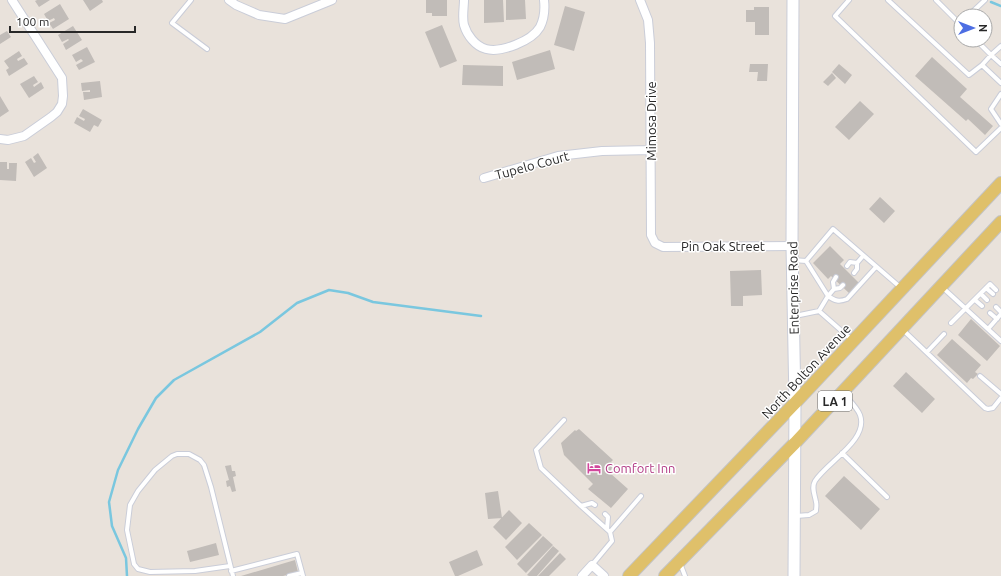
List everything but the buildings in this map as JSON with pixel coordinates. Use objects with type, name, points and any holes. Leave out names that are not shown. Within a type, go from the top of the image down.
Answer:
[{"type":"main road","name":"North Bolton Avenue","points":[[629,576],[795,403],[1001,183]]},
{"type":"main road","name":"LA 1","points":[[665,576],[795,443],[1001,222]]},
{"type":"street","points":[[0,139],[8,140],[24,136],[51,118],[62,104],[63,96],[62,78],[12,0]]},
{"type":"street","points":[[230,0],[236,5],[259,15],[285,19],[332,0]]},
{"type":"street","points":[[464,0],[464,24],[471,39],[485,49],[503,49],[528,40],[540,27],[545,10],[544,0]]},
{"type":"street","name":"Mimosa Drive","points":[[640,0],[648,20],[650,43],[651,235],[655,243]]},
{"type":"street","name":"Enterprise Road","points":[[793,0],[792,246],[795,403],[794,576]]},
{"type":"street","name":"Tupelo Court","points":[[484,178],[558,156],[602,151],[651,150]]},
{"type":"street","name":"Pin Oak Street","points":[[655,243],[663,247],[792,246]]},
{"type":"street","points":[[582,576],[592,565],[604,576]]},
{"type":"lane","points":[[191,0],[172,23],[207,49]]},
{"type":"lane","points":[[849,0],[835,16],[976,152],[1001,128]]},
{"type":"lane","points":[[888,0],[969,75],[1001,46]]},
{"type":"lane","points":[[936,0],[953,16]]},
{"type":"lane","points":[[976,8],[985,0]]},
{"type":"lane","points":[[984,48],[1001,64]]},
{"type":"lane","points":[[982,64],[1001,83]]},
{"type":"lane","points":[[1001,94],[991,109],[1001,124]]},
{"type":"lane","points":[[806,261],[833,229],[902,289]]},
{"type":"lane","points":[[854,273],[857,269],[857,263],[863,256]]},
{"type":"lane","points":[[793,260],[806,261]]},
{"type":"lane","points":[[806,261],[828,296],[836,301],[847,299],[876,267]]},
{"type":"lane","points":[[847,266],[850,262],[857,263]]},
{"type":"lane","points":[[834,289],[833,282],[836,277]]},
{"type":"lane","points":[[794,316],[819,311],[834,289],[840,288],[843,285]]},
{"type":"lane","points":[[941,286],[1001,341]]},
{"type":"lane","points":[[951,323],[986,288],[995,292]]},
{"type":"lane","points":[[981,294],[987,300]]},
{"type":"lane","points":[[975,300],[982,306]]},
{"type":"lane","points":[[988,329],[1001,313],[996,307]]},
{"type":"lane","points":[[819,311],[853,341]]},
{"type":"lane","points":[[990,313],[997,319]]},
{"type":"lane","points":[[902,328],[985,408],[993,408],[1001,398]]},
{"type":"lane","points":[[927,352],[944,334]]},
{"type":"lane","points":[[980,376],[1001,394]]},
{"type":"lane","points":[[794,516],[809,515],[816,511],[816,503],[813,492],[815,482],[860,432],[861,423],[859,414],[842,392]]},
{"type":"lane","points":[[564,420],[536,450],[541,468],[609,530]]},
{"type":"lane","points":[[842,453],[887,497]]},
{"type":"lane","points":[[230,566],[195,571],[150,572],[138,569],[134,564],[127,530],[130,505],[138,491],[155,470],[172,456],[177,454],[189,454],[200,460],[204,465],[211,487],[232,574],[298,554],[303,574],[289,576]]},
{"type":"lane","points":[[609,530],[641,496]]},
{"type":"lane","points":[[581,506],[592,503],[595,505]]},
{"type":"lane","points":[[592,565],[612,542],[608,517],[605,514]]},
{"type":"lane","points":[[679,561],[685,576]]},
{"type":"waterway","points":[[991,2],[1001,6]]},
{"type":"waterway","points":[[127,576],[126,558],[112,526],[109,502],[118,470],[138,429],[156,398],[174,380],[260,332],[297,303],[329,290],[348,293],[373,302],[481,316]]},
{"type":"place","name":"Comfort Inn","points":[[594,468]]}]
